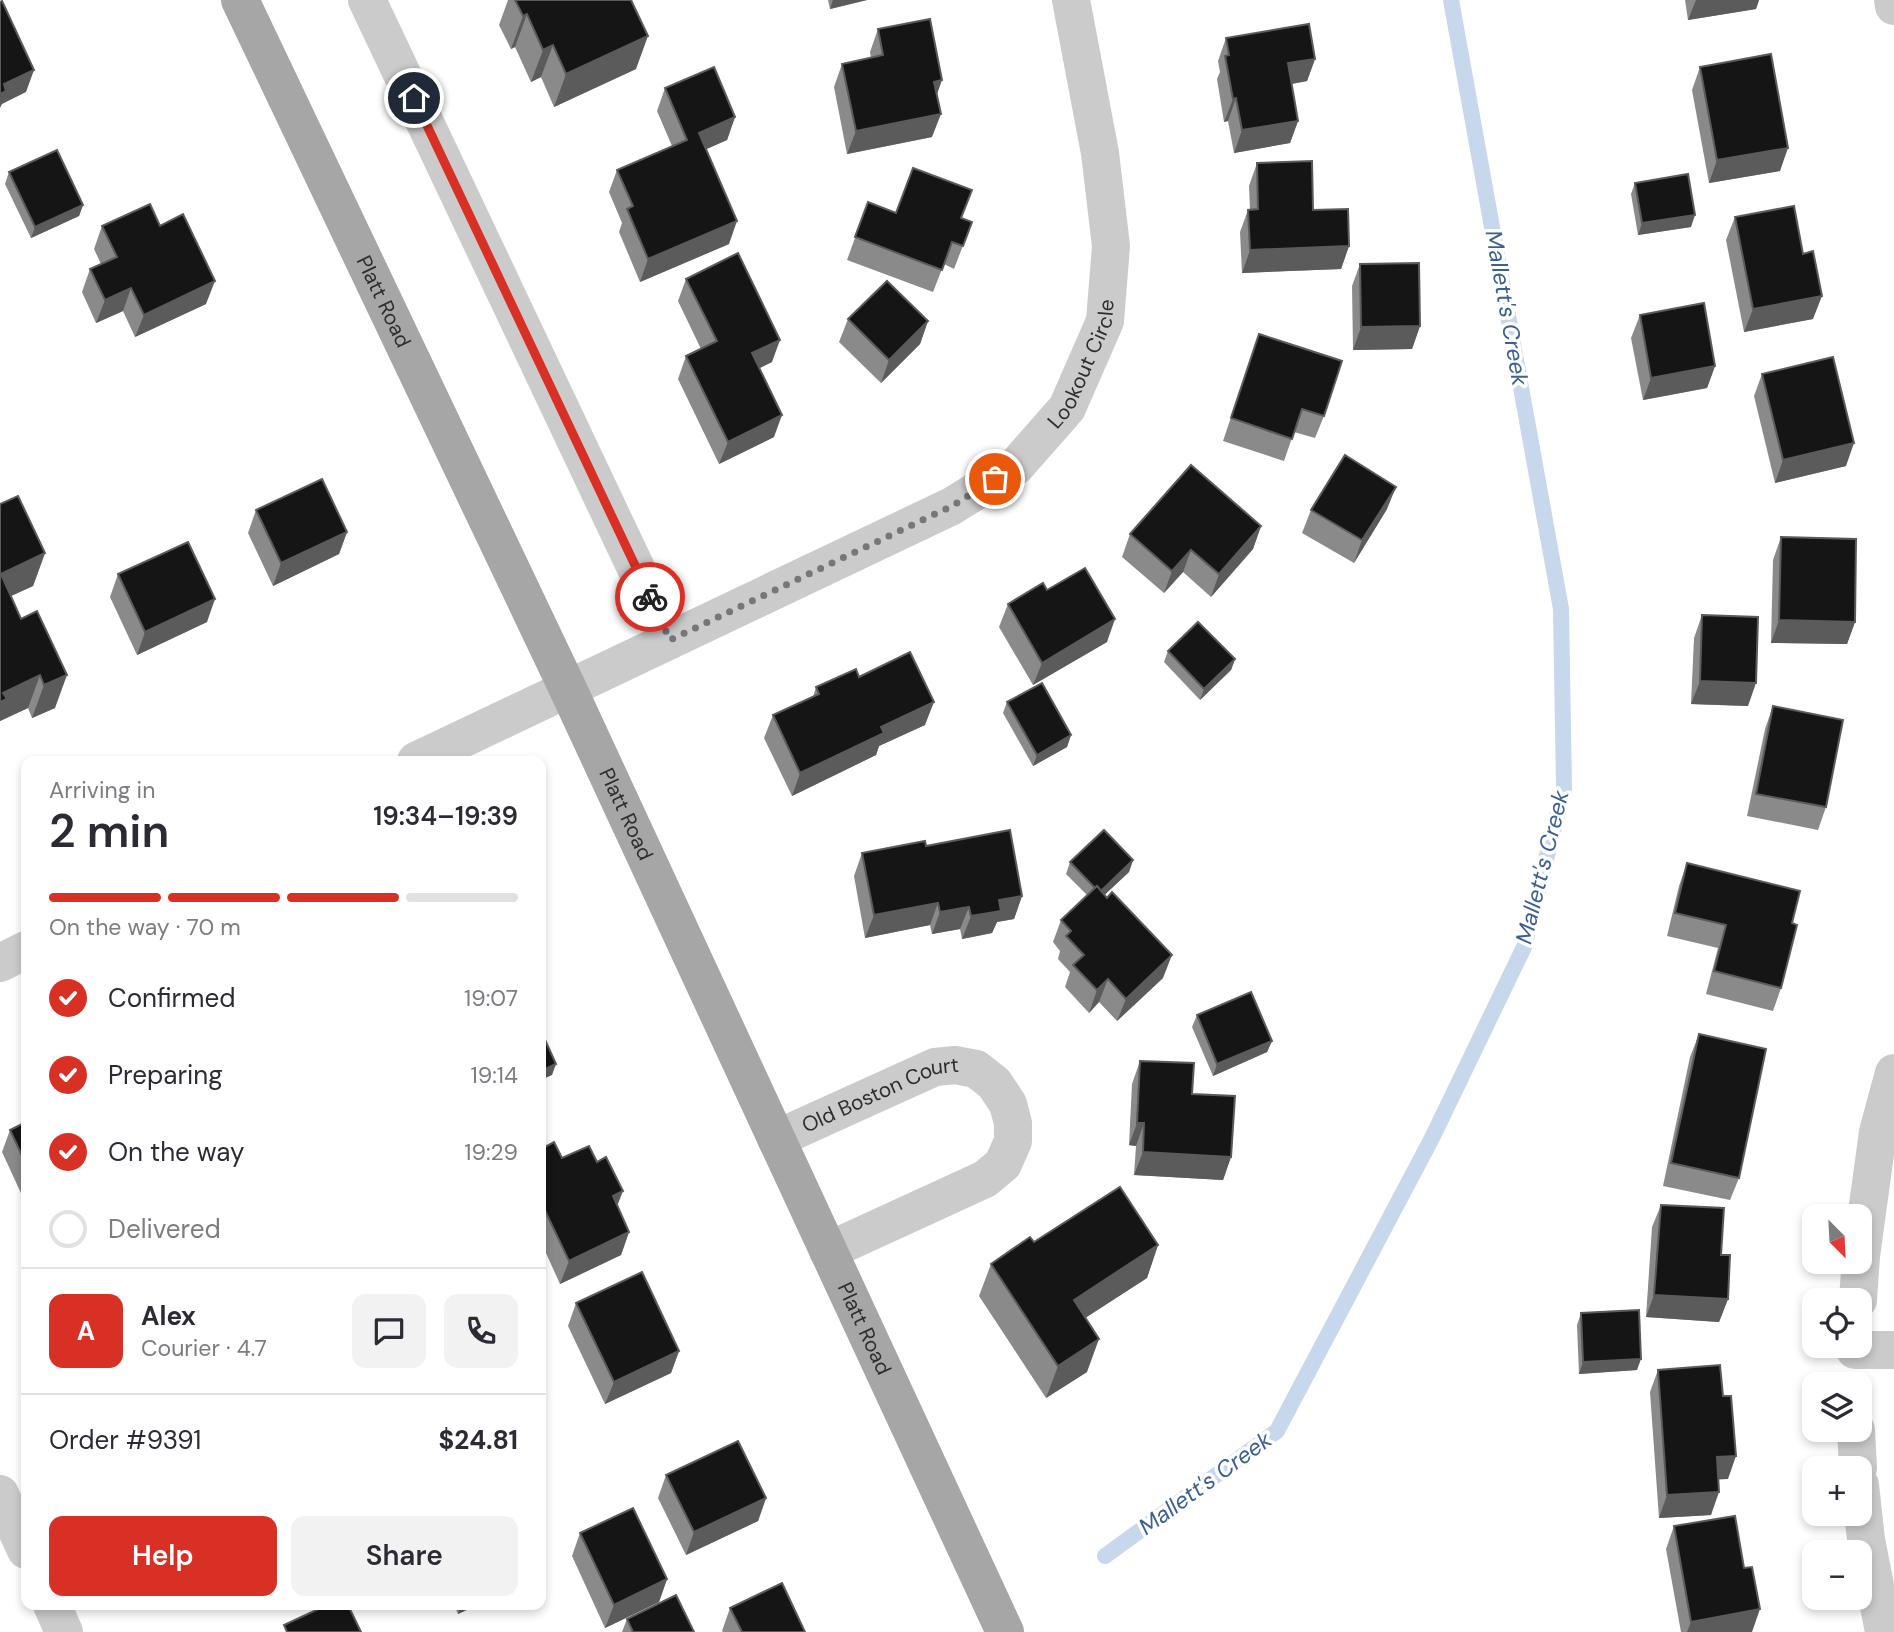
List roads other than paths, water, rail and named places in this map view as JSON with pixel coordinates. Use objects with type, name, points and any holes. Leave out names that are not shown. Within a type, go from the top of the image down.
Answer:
[{"type":"main road","name":"Platt Road","points":[[240,0],[568,689],[1005,1632]]},
{"type":"street","points":[[367,0],[670,640]]},
{"type":"street","name":"Lookout Circle","points":[[427,756],[952,506],[1016,466],[1067,408],[1105,321],[1111,246],[1100,153],[1071,0]]},
{"type":"street","points":[[1893,0],[1894,6]]},
{"type":"street","points":[[0,963],[21,952]]},
{"type":"street","name":"Old Boston Court","points":[[776,1139],[935,1068],[955,1065],[976,1069],[993,1083],[1009,1104],[1013,1141],[1003,1164],[985,1179],[828,1251]]},
{"type":"street","points":[[1859,1288],[1878,1132],[1894,1073]]},
{"type":"street","points":[[1856,1360],[1894,1350]]},
{"type":"street","points":[[0,1494],[21,1539]]},
{"type":"street","points":[[1865,1526],[1884,1632]]},
{"type":"street","points":[[54,1610],[64,1632]]},
{"type":"waterway","name":"Mallett's Creek","points":[[1105,1556],[1277,1431],[1432,1138],[1524,947],[1564,788],[1561,609],[1451,0]]}]
